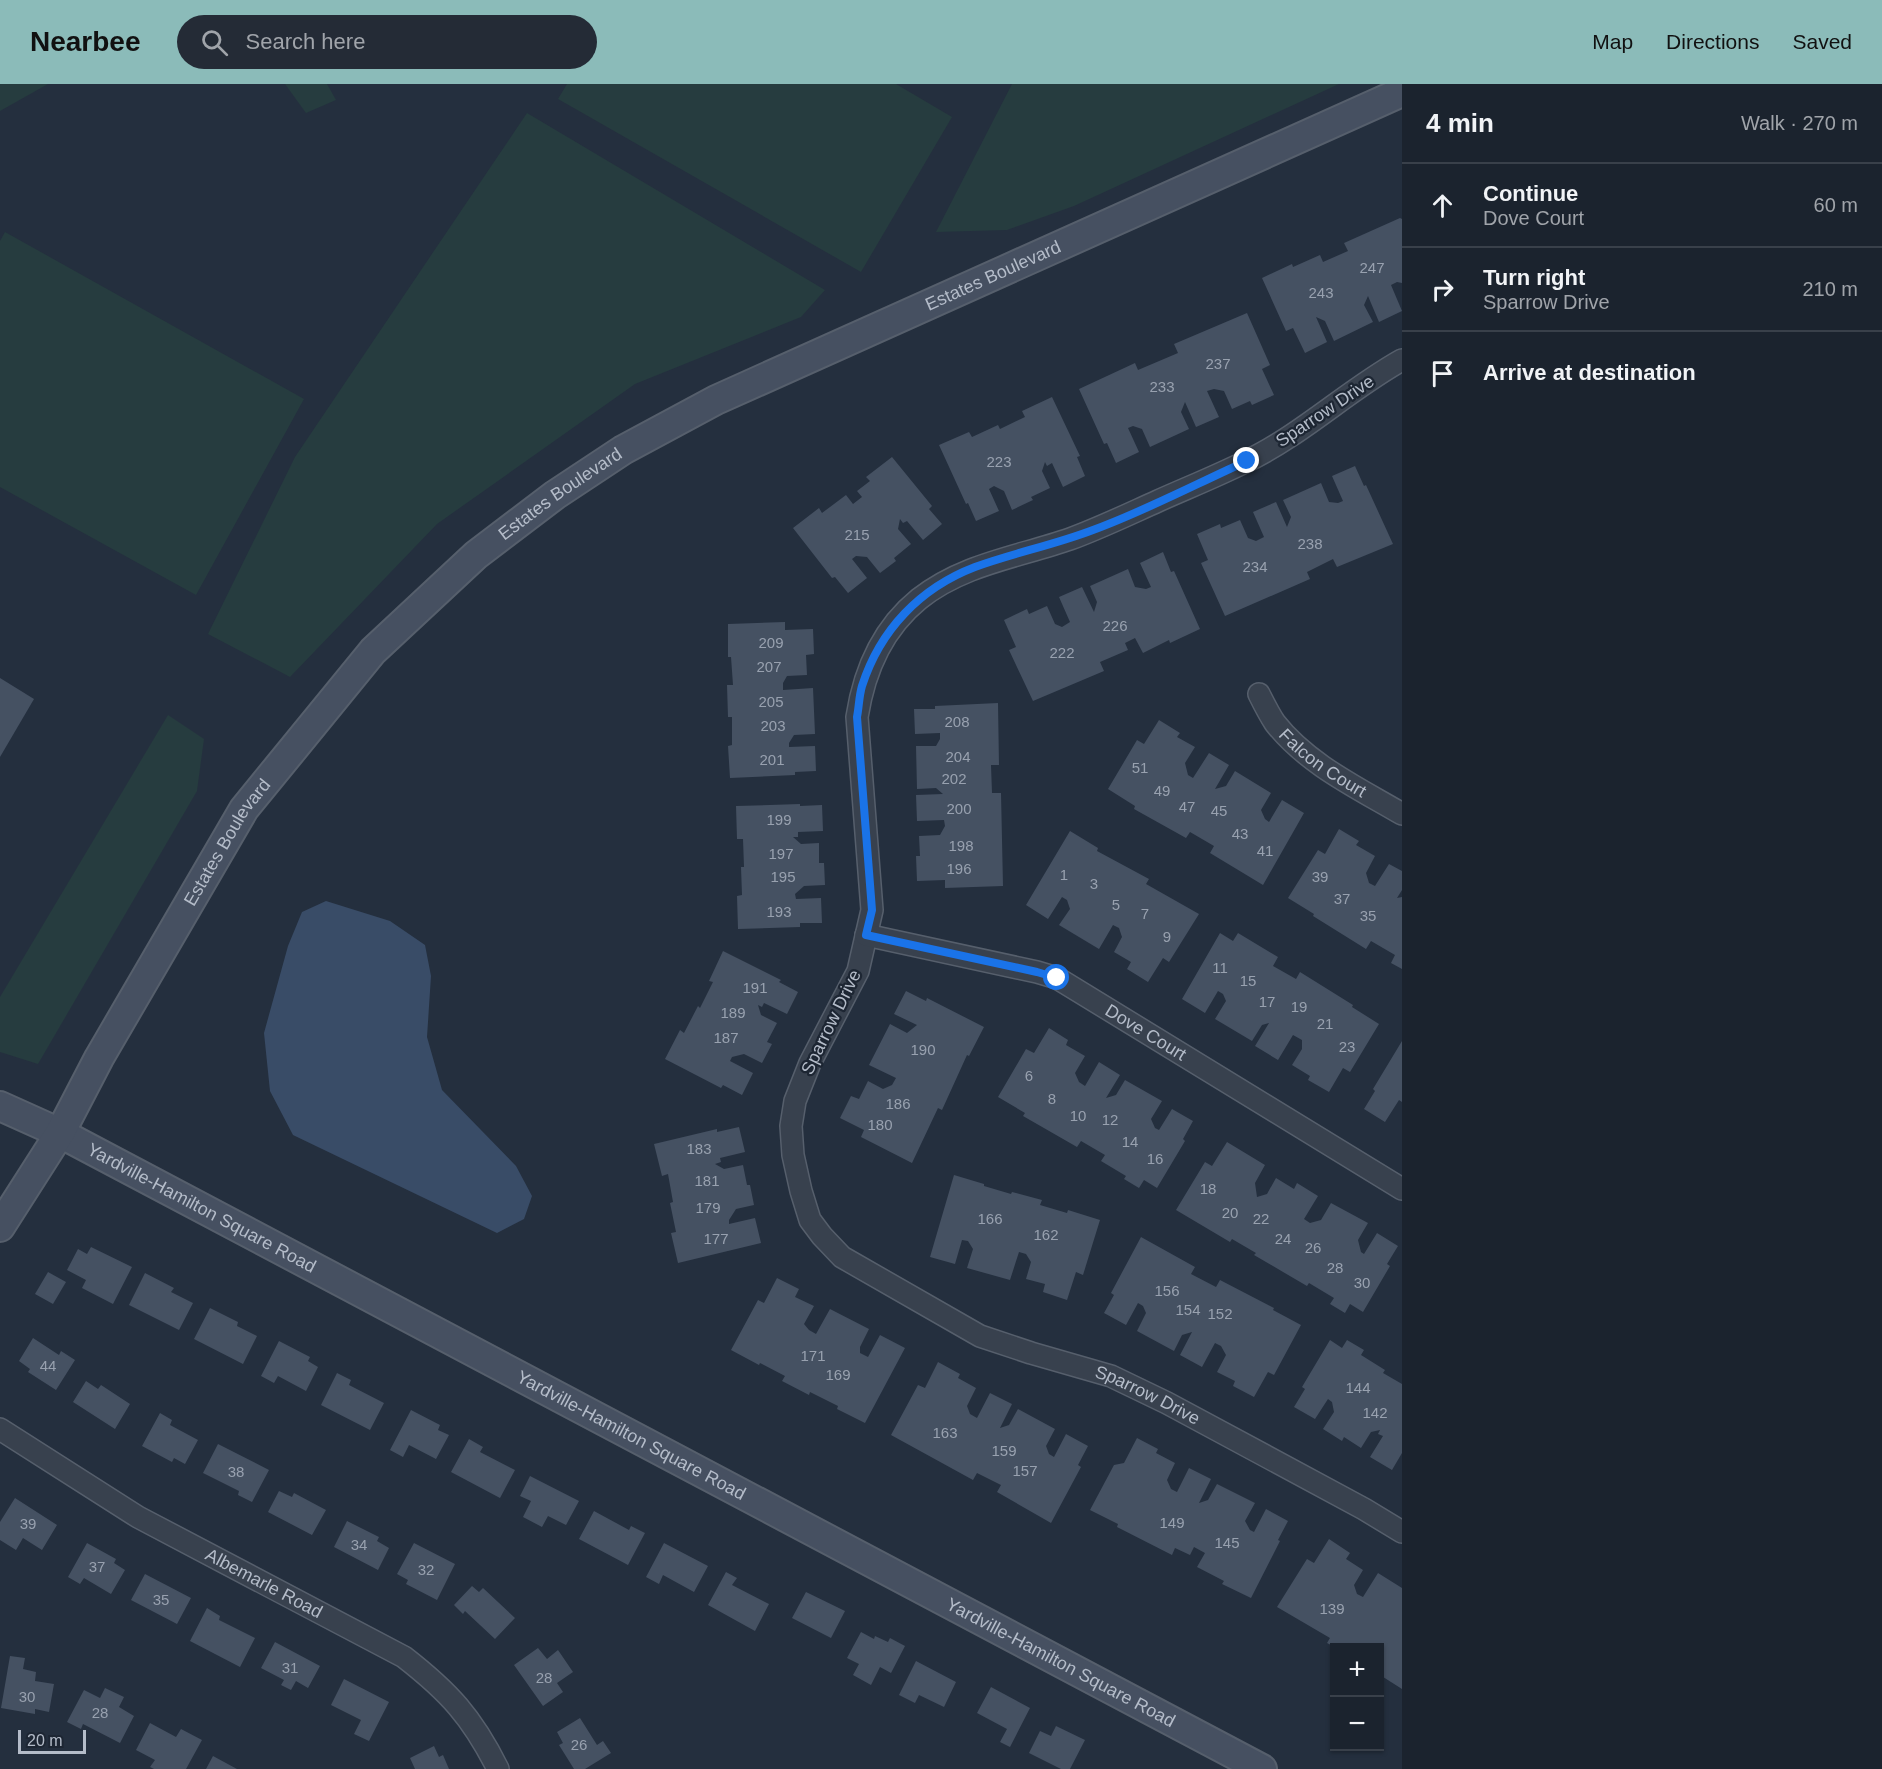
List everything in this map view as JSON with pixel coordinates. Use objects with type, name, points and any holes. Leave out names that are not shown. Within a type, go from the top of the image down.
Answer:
[{"type":"street","name":"Estates Boulevard","points":[[0,1227],[60,1132],[99,1058],[244,809],[373,651],[477,555],[555,495],[623,450],[716,400],[1402,92]]},
{"type":"street","name":"Sparrow Drive","points":[[1402,360],[1384,370],[1283,441],[1247,461],[1096,529],[975,567],[955,576],[918,600],[895,623],[870,664],[861,688],[857,717],[872,910],[858,970],[810,1063],[795,1101],[791,1126],[801,1191],[810,1220],[842,1257],[980,1336],[1111,1376],[1177,1408],[1364,1509],[1402,1533]]},
{"type":"street","name":"Falcon Court","points":[[1259,694],[1274,721],[1295,745],[1328,770],[1402,814]]},
{"type":"street","name":"Dove Court","points":[[866,935],[1057,978],[1402,1189]]},
{"type":"street","name":"Yardville-Hamilton Square Road","points":[[0,1106],[60,1132],[1250,1766]]},
{"type":"street","name":"Albemarle Road","points":[[0,1429],[138,1517],[404,1657],[435,1681],[463,1710],[485,1743],[498,1769]]},
{"type":"green space","points":[[0,84],[48,84],[0,111]]},
{"type":"green space","points":[[285,84],[327,84],[336,100],[306,113]]},
{"type":"green space","points":[[567,84],[896,84],[952,117],[861,272],[558,99]]},
{"type":"green space","points":[[1012,84],[1339,84],[1074,206],[1007,230],[936,232]]},
{"type":"green space","points":[[527,113],[825,290],[801,317],[635,384],[437,524],[290,677],[208,634],[295,457]]},
{"type":"green space","points":[[5,232],[304,399],[196,595],[0,487],[0,241]]},
{"type":"green space","points":[[168,715],[204,739],[197,791],[38,1064],[0,1052],[0,997]]},
{"type":"water","points":[[326,901],[390,921],[425,945],[431,976],[427,1037],[442,1090],[516,1166],[532,1196],[524,1219],[497,1233],[293,1135],[270,1091],[264,1033],[288,946],[302,912]]},
{"type":"building","points":[[1402,219],[1402,283],[1397,282],[1391,285],[1402,311],[1379,322],[1368,296],[1364,305],[1373,322],[1334,341],[1325,321],[1316,317],[1327,342],[1305,353],[1293,328],[1286,331],[1262,278],[1292,264],[1293,267],[1320,255],[1323,262],[1348,251],[1344,243]]},
{"type":"building","points":[[1247,313],[1270,365],[1262,369],[1274,395],[1252,405],[1250,401],[1232,409],[1224,391],[1214,389],[1207,391],[1219,417],[1196,427],[1185,402],[1181,412],[1189,429],[1150,447],[1142,429],[1133,426],[1128,428],[1139,452],[1116,463],[1107,443],[1104,444],[1079,389],[1135,363],[1138,370],[1178,353],[1174,344]]},
{"type":"building","points":[[1052,397],[1080,456],[1077,457],[1085,476],[1063,487],[1052,463],[1047,466],[1045,462],[1042,471],[1050,488],[1031,497],[1033,500],[1012,510],[1004,491],[994,486],[989,489],[999,511],[976,521],[939,445],[969,432],[972,437],[998,425],[1000,429],[1025,417],[1022,411]]},
{"type":"building","points":[[892,457],[932,506],[929,509],[942,524],[923,540],[907,521],[903,523],[900,519],[898,529],[911,544],[894,558],[896,561],[880,573],[867,557],[856,556],[852,559],[867,578],[848,593],[835,577],[832,578],[793,528],[819,508],[822,513],[846,495],[853,504],[862,497],[857,491],[870,481],[866,477]]},
{"type":"building","points":[[1355,466],[1393,544],[1337,567],[1333,559],[1307,572],[1310,579],[1225,616],[1201,563],[1208,560],[1197,534],[1220,524],[1221,528],[1240,520],[1248,538],[1256,541],[1264,537],[1253,512],[1276,502],[1287,527],[1291,517],[1283,500],[1321,483],[1329,502],[1343,501],[1332,476]]},
{"type":"building","points":[[1163,552],[1200,629],[1170,643],[1169,640],[1143,653],[1135,638],[1125,643],[1128,650],[1100,662],[1104,671],[1033,701],[1009,650],[1016,647],[1004,620],[1027,609],[1029,614],[1047,606],[1055,624],[1062,627],[1070,622],[1059,597],[1082,587],[1094,612],[1097,602],[1090,586],[1128,569],[1135,587],[1146,589],[1151,587],[1140,563]]},
{"type":"building","points":[[785,622],[785,630],[813,629],[814,654],[806,655],[807,675],[787,676],[783,683],[783,690],[813,688],[815,734],[794,735],[789,747],[815,746],[816,771],[795,772],[795,775],[730,778],[728,746],[732,745],[732,717],[728,717],[727,685],[733,685],[731,657],[728,657],[728,624]]},
{"type":"building","points":[[0,678],[34,699],[0,757]]},
{"type":"building","points":[[998,703],[999,765],[991,765],[992,793],[1001,793],[1003,886],[945,888],[945,880],[917,881],[916,856],[920,856],[919,836],[940,835],[945,826],[944,820],[917,821],[916,795],[943,794],[936,788],[917,789],[916,746],[936,746],[940,733],[915,734],[914,709]]},
{"type":"building","points":[[1159,720],[1180,733],[1177,737],[1195,747],[1185,763],[1188,775],[1193,778],[1209,753],[1229,765],[1215,789],[1226,786],[1235,771],[1271,793],[1261,810],[1269,822],[1282,800],[1304,813],[1263,885],[1210,853],[1214,846],[1190,832],[1186,838],[1134,809],[1135,806],[1108,789],[1137,740],[1144,744]]},
{"type":"building","points":[[800,804],[800,806],[822,805],[823,831],[798,832],[798,837],[793,837],[801,844],[819,843],[819,863],[824,863],[825,885],[804,886],[795,894],[796,899],[821,898],[822,923],[800,923],[800,927],[738,929],[737,896],[742,895],[741,867],[744,867],[743,839],[737,839],[736,806]]},
{"type":"building","points":[[1339,829],[1359,841],[1356,845],[1375,856],[1366,873],[1369,883],[1375,886],[1389,864],[1402,871],[1402,890],[1397,898],[1402,897],[1402,969],[1391,963],[1395,955],[1371,941],[1366,949],[1288,898],[1318,850],[1325,854]]},
{"type":"building","points":[[1070,831],[1098,848],[1097,851],[1149,879],[1146,884],[1199,914],[1169,962],[1163,958],[1148,982],[1127,969],[1131,962],[1114,952],[1122,937],[1119,928],[1113,925],[1099,949],[1059,925],[1070,909],[1067,900],[1062,897],[1048,919],[1026,905]]},
{"type":"building","points":[[1220,933],[1233,941],[1238,933],[1278,957],[1273,966],[1296,979],[1300,972],[1379,1024],[1350,1072],[1343,1068],[1329,1092],[1308,1080],[1310,1076],[1292,1065],[1302,1049],[1302,1040],[1293,1035],[1278,1060],[1255,1046],[1269,1023],[1262,1025],[1252,1041],[1215,1019],[1226,1001],[1223,994],[1218,991],[1205,1013],[1182,999]]},
{"type":"building","points":[[723,951],[781,980],[779,982],[798,992],[787,1014],[764,1003],[762,1007],[758,1005],[761,1015],[777,1023],[767,1042],[772,1044],[762,1063],[744,1054],[732,1057],[730,1061],[753,1073],[742,1095],[723,1085],[721,1088],[665,1059],[680,1030],[684,1033],[698,1006],[700,1008],[713,982],[709,981]]},
{"type":"building","points":[[906,991],[926,1001],[927,998],[984,1027],[969,1056],[967,1055],[942,1110],[938,1108],[912,1163],[861,1137],[864,1130],[840,1118],[851,1096],[859,1099],[868,1081],[883,1089],[892,1085],[896,1078],[869,1065],[890,1024],[907,1033],[917,1025],[894,1014]]},
{"type":"building","points":[[1049,1028],[1068,1040],[1066,1045],[1085,1056],[1075,1073],[1079,1082],[1085,1086],[1099,1062],[1120,1075],[1106,1098],[1116,1095],[1125,1080],[1162,1101],[1151,1119],[1155,1128],[1159,1130],[1172,1109],[1193,1121],[1183,1139],[1185,1141],[1157,1188],[1144,1180],[1139,1188],[1124,1179],[1126,1176],[1101,1161],[1105,1155],[1081,1141],[1077,1147],[1023,1116],[1025,1113],[998,1097],[1026,1049],[1034,1053]]},
{"type":"building","points":[[1402,1041],[1402,1102],[1399,1100],[1385,1122],[1364,1109],[1375,1091],[1373,1089]]},
{"type":"building","points":[[739,1127],[745,1152],[720,1158],[721,1162],[715,1164],[724,1169],[743,1165],[754,1205],[736,1209],[729,1224],[755,1218],[761,1243],[678,1263],[671,1233],[676,1232],[670,1203],[673,1202],[668,1174],[662,1176],[654,1144],[717,1129],[717,1132]]},
{"type":"building","points":[[1227,1142],[1265,1165],[1255,1183],[1257,1197],[1267,1194],[1276,1178],[1294,1189],[1297,1183],[1318,1196],[1304,1219],[1310,1223],[1321,1220],[1331,1203],[1368,1223],[1358,1240],[1361,1252],[1364,1254],[1377,1233],[1398,1246],[1387,1264],[1390,1266],[1363,1312],[1350,1304],[1345,1313],[1330,1304],[1334,1298],[1309,1283],[1307,1286],[1254,1255],[1256,1253],[1232,1239],[1230,1242],[1176,1210],[1205,1162],[1212,1166]]},
{"type":"building","points":[[954,1175],[1011,1194],[1012,1192],[1042,1200],[1040,1205],[1067,1213],[1068,1210],[1100,1220],[1083,1275],[1076,1272],[1067,1300],[1043,1292],[1045,1284],[1026,1279],[1031,1262],[1026,1254],[1019,1252],[1010,1280],[967,1268],[973,1249],[968,1241],[962,1240],[955,1264],[930,1257]]},
{"type":"building","points":[[1141,1237],[1195,1267],[1191,1274],[1216,1287],[1220,1280],[1301,1325],[1274,1375],[1268,1372],[1254,1397],[1233,1386],[1235,1381],[1217,1372],[1226,1355],[1221,1346],[1215,1343],[1202,1367],[1180,1355],[1192,1332],[1182,1335],[1174,1351],[1137,1331],[1146,1313],[1143,1306],[1138,1303],[1126,1325],[1104,1313],[1114,1295],[1111,1293]]},
{"type":"building","points":[[91,1247],[132,1267],[113,1304],[82,1288],[86,1280],[67,1270],[78,1249],[87,1254]]},
{"type":"building","points":[[48,1272],[66,1282],[53,1304],[35,1294]]},
{"type":"building","points":[[145,1273],[174,1288],[171,1292],[193,1303],[179,1330],[129,1305]]},
{"type":"building","points":[[777,1278],[799,1289],[795,1297],[814,1306],[804,1324],[816,1334],[830,1309],[869,1329],[860,1347],[860,1353],[868,1357],[880,1335],[905,1348],[865,1423],[837,1409],[838,1406],[782,1381],[785,1376],[731,1350],[758,1300],[764,1303]]},
{"type":"building","points":[[210,1308],[238,1322],[237,1326],[257,1336],[243,1364],[194,1339]]},
{"type":"building","points":[[33,1338],[59,1355],[61,1351],[75,1360],[56,1390],[28,1372],[30,1369],[19,1361]]},
{"type":"building","points":[[1330,1340],[1342,1348],[1347,1340],[1364,1350],[1361,1355],[1385,1370],[1383,1373],[1402,1384],[1402,1453],[1392,1470],[1370,1457],[1383,1436],[1378,1434],[1380,1430],[1371,1432],[1361,1448],[1344,1437],[1342,1441],[1323,1429],[1334,1412],[1332,1402],[1328,1399],[1315,1419],[1294,1407],[1305,1389],[1302,1387]]},
{"type":"building","points":[[279,1341],[310,1357],[308,1361],[318,1367],[306,1391],[278,1376],[274,1383],[261,1376]]},
{"type":"building","points":[[938,1362],[960,1374],[958,1378],[976,1388],[967,1406],[970,1414],[977,1418],[990,1393],[1012,1404],[1000,1428],[1009,1425],[1018,1409],[1055,1429],[1046,1446],[1049,1454],[1054,1457],[1066,1434],[1088,1446],[1078,1465],[1081,1467],[1051,1523],[997,1492],[1001,1485],[977,1473],[973,1480],[891,1435],[918,1385],[925,1388]]},
{"type":"building","points":[[337,1373],[351,1380],[349,1385],[384,1403],[370,1430],[321,1405]]},
{"type":"building","points":[[86,1381],[98,1389],[101,1385],[130,1404],[115,1429],[73,1402]]},
{"type":"building","points":[[411,1410],[440,1425],[438,1430],[449,1435],[436,1459],[409,1445],[403,1457],[390,1450]]},
{"type":"building","points":[[160,1413],[172,1420],[170,1425],[198,1440],[185,1464],[174,1458],[172,1462],[142,1446]]},
{"type":"building","points":[[1137,1438],[1158,1449],[1156,1453],[1175,1463],[1167,1480],[1171,1489],[1177,1492],[1189,1468],[1211,1479],[1199,1503],[1208,1500],[1217,1484],[1255,1503],[1245,1521],[1250,1530],[1254,1532],[1266,1509],[1288,1521],[1251,1598],[1222,1584],[1224,1581],[1197,1567],[1205,1553],[1194,1547],[1190,1555],[1175,1548],[1172,1555],[1117,1527],[1118,1524],[1090,1510],[1114,1465],[1124,1463]]},
{"type":"building","points":[[469,1439],[483,1447],[480,1452],[515,1470],[500,1498],[451,1472]]},
{"type":"building","points":[[218,1444],[269,1470],[252,1502],[238,1495],[239,1491],[203,1473]]},
{"type":"building","points":[[530,1476],[579,1501],[566,1525],[548,1516],[542,1527],[523,1517],[531,1501],[520,1496]]},
{"type":"building","points":[[279,1491],[292,1497],[294,1493],[326,1510],[312,1535],[268,1512]]},
{"type":"building","points":[[15,1498],[57,1525],[42,1550],[23,1538],[16,1550],[0,1540],[0,1522]]},
{"type":"building","points":[[594,1511],[629,1530],[631,1526],[645,1533],[628,1565],[579,1539]]},
{"type":"building","points":[[347,1521],[379,1537],[377,1541],[389,1548],[378,1570],[334,1547]]},
{"type":"building","points":[[1329,1539],[1350,1553],[1346,1559],[1363,1570],[1354,1585],[1357,1594],[1363,1597],[1378,1573],[1402,1588],[1402,1689],[1384,1678],[1384,1643],[1330,1644],[1327,1643],[1330,1638],[1277,1607],[1307,1559],[1314,1563]]},
{"type":"building","points":[[87,1543],[116,1559],[114,1563],[125,1570],[111,1594],[84,1578],[80,1584],[68,1577]]},
{"type":"building","points":[[414,1543],[455,1564],[437,1600],[406,1584],[408,1580],[397,1574]]},
{"type":"building","points":[[664,1543],[708,1566],[694,1592],[663,1575],[659,1584],[646,1577]]},
{"type":"building","points":[[726,1572],[737,1578],[732,1585],[769,1604],[755,1631],[708,1605]]},
{"type":"building","points":[[145,1574],[191,1598],[177,1624],[131,1600]]},
{"type":"building","points":[[472,1586],[479,1592],[483,1588],[515,1618],[495,1639],[465,1611],[463,1614],[454,1605]]},
{"type":"building","points":[[806,1592],[845,1611],[831,1638],[792,1618]]},
{"type":"building","points":[[207,1608],[220,1616],[219,1620],[255,1638],[240,1667],[190,1641]]},
{"type":"building","points":[[861,1632],[874,1639],[875,1636],[888,1642],[890,1638],[905,1646],[891,1673],[880,1667],[871,1685],[853,1675],[859,1664],[847,1658]]},
{"type":"building","points":[[275,1642],[320,1666],[308,1688],[296,1681],[291,1690],[281,1685],[284,1680],[261,1668]]},
{"type":"building","points":[[538,1648],[547,1659],[558,1650],[573,1672],[557,1683],[563,1692],[543,1706],[514,1665]]},
{"type":"building","points":[[10,1656],[25,1658],[23,1669],[36,1672],[35,1681],[54,1684],[49,1712],[35,1709],[35,1714],[1,1708]]},
{"type":"building","points":[[916,1661],[956,1682],[944,1707],[919,1695],[915,1703],[899,1695]]},
{"type":"building","points":[[344,1679],[389,1702],[369,1741],[354,1734],[361,1720],[331,1705]]},
{"type":"building","points":[[991,1687],[1030,1708],[1010,1747],[1000,1742],[1007,1729],[977,1713]]},
{"type":"building","points":[[105,1688],[124,1697],[119,1707],[134,1716],[120,1743],[83,1724],[81,1729],[67,1722],[84,1690],[100,1698]]},
{"type":"building","points":[[580,1718],[597,1745],[603,1741],[611,1753],[585,1769],[574,1769],[559,1745],[563,1743],[557,1732]]},
{"type":"building","points":[[150,1723],[176,1737],[181,1729],[202,1740],[186,1769],[154,1769],[150,1767],[155,1760],[136,1750]]},
{"type":"building","points":[[1056,1726],[1085,1740],[1070,1769],[1061,1769],[1029,1753],[1040,1731],[1051,1736]]},
{"type":"building","points":[[434,1746],[439,1757],[443,1755],[449,1769],[415,1769],[410,1758]]},
{"type":"building","points":[[213,1756],[237,1769],[206,1769]]},
{"type":"route","points":[[1057,978],[866,935],[872,910],[857,717],[861,688],[870,664],[895,623],[918,600],[945,581],[975,567],[1068,540],[1096,529],[1247,461]]}]
